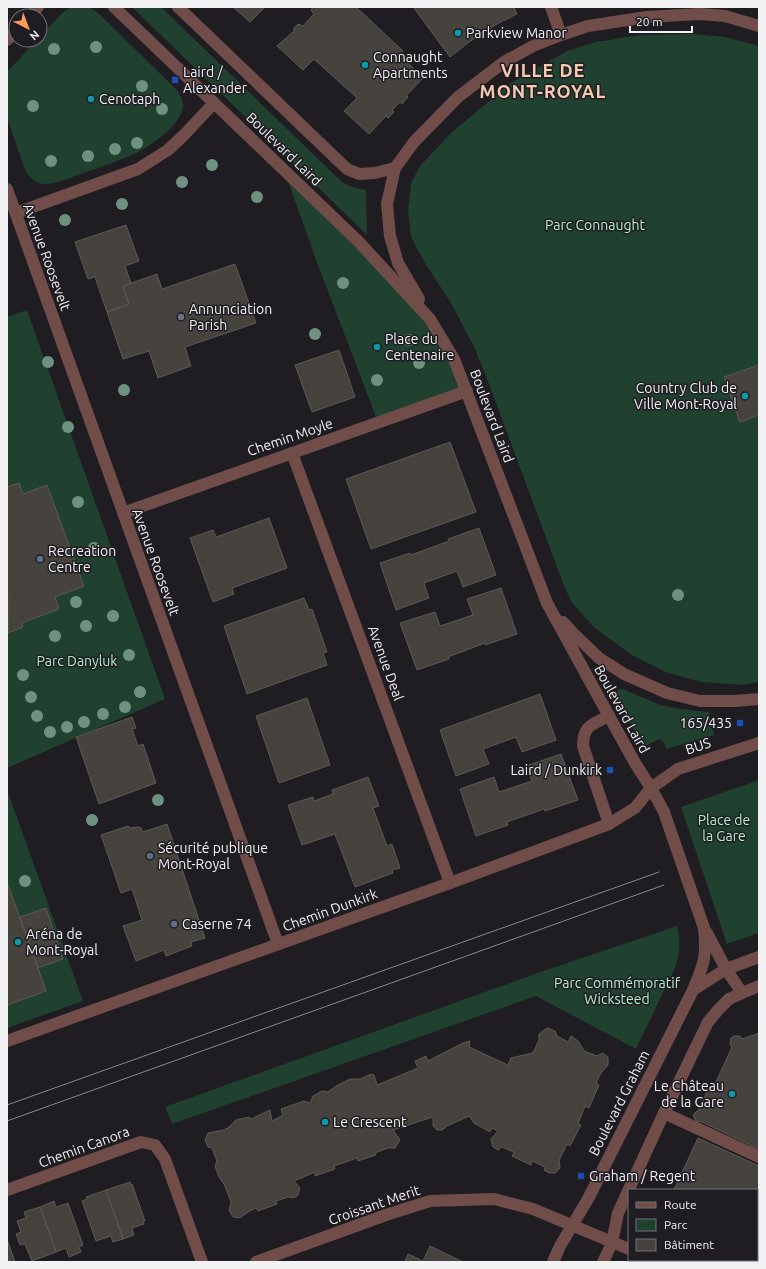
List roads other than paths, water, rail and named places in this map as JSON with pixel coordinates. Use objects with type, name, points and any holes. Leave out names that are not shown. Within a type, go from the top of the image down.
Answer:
[{"type":"street","name":"Boulevard Laird","points":[[114,7],[358,241],[430,319],[454,359],[547,603],[635,763],[652,788],[664,812],[704,928],[726,969],[742,993]]},
{"type":"street","name":"Boulevard Laird","points":[[178,7],[347,170],[359,174],[375,173],[395,168]]},
{"type":"street","points":[[551,7],[561,34]]},
{"type":"street","points":[[430,319],[398,263],[390,236],[387,204],[395,168],[414,142],[458,97],[504,62],[533,46],[561,34],[588,26],[647,17],[700,14],[725,16],[759,26]]},
{"type":"street","points":[[16,213],[138,169],[168,150],[214,103]]},
{"type":"street","name":"Avenue Roosevelt","points":[[7,189],[278,944]]},
{"type":"street","name":"Chemin Moyle","points":[[123,513],[467,391]]},
{"type":"street","name":"Avenue Deal","points":[[292,453],[450,883]]},
{"type":"street","points":[[547,603],[573,633],[599,658],[624,674],[667,693],[700,701],[735,702],[759,699]]},
{"type":"street","points":[[609,716],[588,727],[583,734],[583,746],[609,824]]},
{"type":"street","name":"BUS","points":[[652,788],[678,769],[759,743]]},
{"type":"street","name":"Chemin Dunkirk","points":[[7,1041],[450,883],[609,824],[635,808],[652,788]]},
{"type":"street","name":"Boulevard Laird","points":[[693,990],[706,957],[704,928]]},
{"type":"street","points":[[693,990],[726,969],[759,957]]},
{"type":"street","points":[[629,1189],[708,1022],[729,999],[759,986]]},
{"type":"street","name":"Boulevard Graham","points":[[553,1262],[560,1246],[588,1199],[693,990]]},
{"type":"street","points":[[664,1113],[759,1157]]},
{"type":"street","name":"Chemin Canora","points":[[7,1190],[141,1142],[155,1145],[165,1159],[202,1262]]},
{"type":"street","points":[[603,1262],[612,1243],[618,1213],[628,1191]]},
{"type":"street","name":"Croissant Merit","points":[[256,1262],[386,1215],[430,1201],[494,1199],[533,1209],[628,1249]]},
{"type":"tram line","points":[[7,1105],[659,872]]},
{"type":"tram line","points":[[7,1121],[664,885]]},
{"type":"place","name":"Parkview Manor","points":[[458,33]]},
{"type":"place","name":"Connaught Apartments","points":[[365,65]]},
{"type":"place","name":"Laird / Alexander","points":[[175,80]]},
{"type":"place","name":"Cenotaph","points":[[91,99]]},
{"type":"place","name":"Annunciation Parish","points":[[181,317]]},
{"type":"place","name":"Place du Centenaire","points":[[377,347]]},
{"type":"place","name":"Country Club de Ville Mont-Royal","points":[[745,396]]},
{"type":"place","name":"Recreation Centre","points":[[40,559]]},
{"type":"place","name":"165/435","points":[[740,723]]},
{"type":"place","name":"Laird / Dunkirk","points":[[610,770]]},
{"type":"place","name":"Sécurité publique Mont-Royal","points":[[150,856]]},
{"type":"place","name":"Caserne 74","points":[[174,924]]},
{"type":"place","name":"Aréna de Mont-Royal","points":[[18,942]]},
{"type":"place","name":"Le Château de la Gare","points":[[732,1094]]},
{"type":"place","name":"Le Crescent","points":[[325,1122]]},
{"type":"place","name":"Graham / Regent","points":[[581,1176]]},
{"type":"district","name":"VILLE DE MONT-ROYAL","points":[[543,81]]},
{"type":"park label","name":"Parc Connaught","points":[[595,225]]},
{"type":"park label","name":"Parc Danyluk","points":[[77,661]]},
{"type":"park label","name":"Place de la Gare","points":[[724,828]]},
{"type":"park label","name":"Parc Commémoratif Wicksteed","points":[[617,992]]}]
